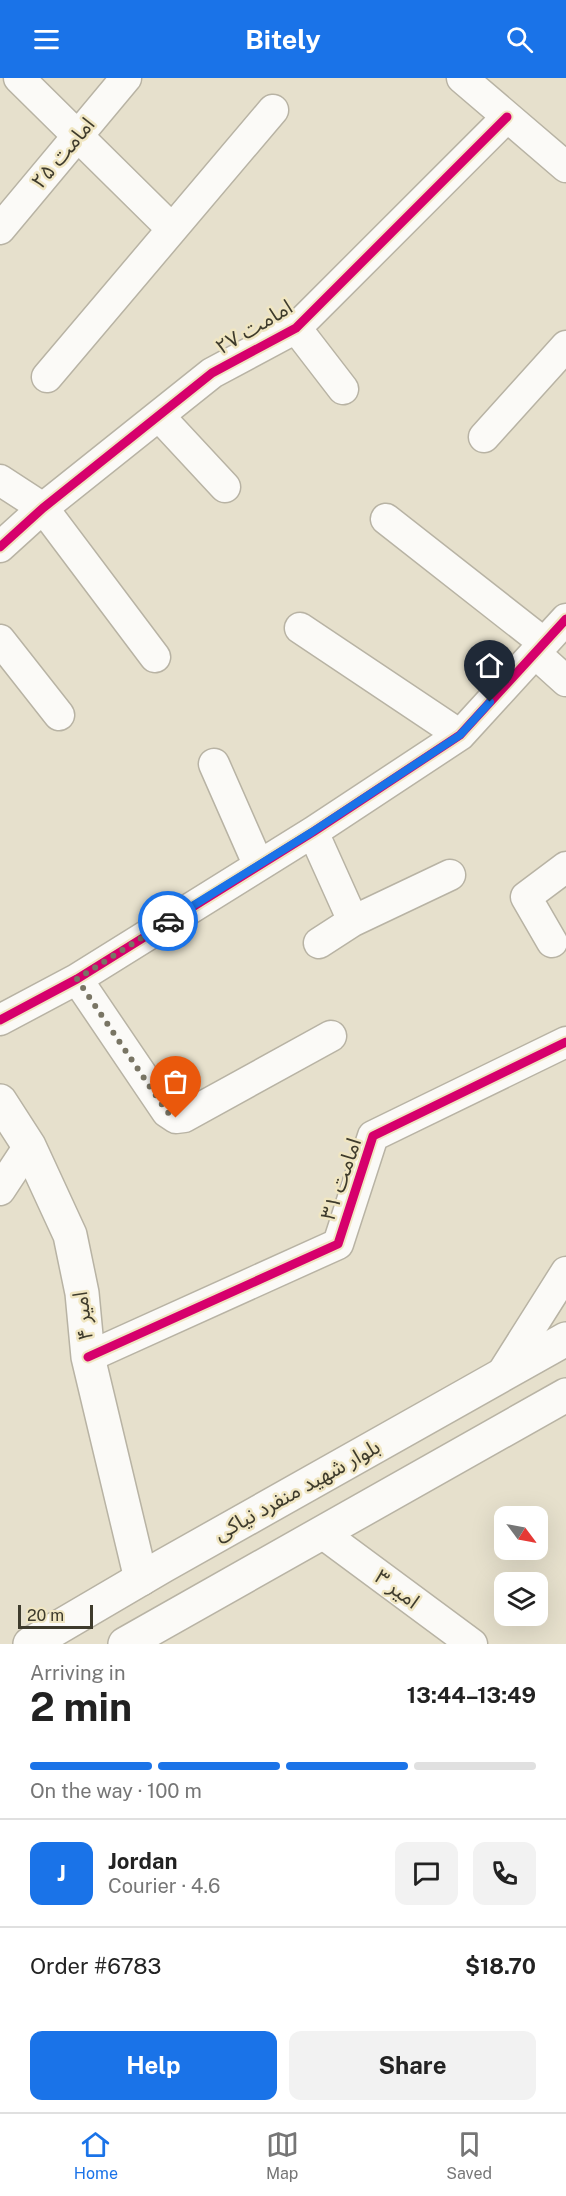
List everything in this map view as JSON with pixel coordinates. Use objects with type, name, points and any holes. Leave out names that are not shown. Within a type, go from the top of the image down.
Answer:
[{"type":"main road","name":"امیر ۴","points":[[0,1101],[29,1146],[70,1235],[82,1293],[88,1357],[141,1579]]},
{"type":"main road","name":"بلوار شهید منفرد نیاکی","points":[[30,1644],[566,1339]]},
{"type":"main road","points":[[134,1642],[566,1395]]},
{"type":"street","points":[[19,78],[172,230]]},
{"type":"street","name":"امامت ۲۵","points":[[0,229],[126,78]]},
{"type":"street","points":[[462,78],[566,167]]},
{"type":"street","points":[[47,377],[273,110]]},
{"type":"street","name":"امامت ۲۷","points":[[0,547],[44,508],[212,373],[296,328],[507,117]]},
{"type":"street","points":[[296,328],[343,389]]},
{"type":"street","points":[[484,437],[566,346]]},
{"type":"street","points":[[159,416],[225,487]]},
{"type":"street","points":[[0,480],[44,508],[155,657]]},
{"type":"street","points":[[386,519],[540,648],[566,681]]},
{"type":"street","points":[[0,1020],[77,979],[312,832],[460,735],[566,619]]},
{"type":"street","points":[[300,628],[460,735]]},
{"type":"street","points":[[0,640],[59,715]]},
{"type":"street","points":[[214,764],[258,864]]},
{"type":"street","points":[[312,832],[352,921]]},
{"type":"street","points":[[552,942],[526,897],[566,867]]},
{"type":"street","points":[[319,943],[352,921],[450,875]]},
{"type":"street","points":[[77,979],[167,1112],[176,1118],[183,1117],[331,1036]]},
{"type":"street","name":"امامت ۳۱","points":[[88,1357],[338,1244],[374,1136],[566,1042]]},
{"type":"street","points":[[0,1190],[29,1146]]},
{"type":"street","points":[[501,1375],[566,1272]]},
{"type":"street","name":"امیر ۳","points":[[322,1533],[472,1644]]},
{"type":"cycle path","points":[[0,547],[43,508],[212,373],[296,328],[507,117]]},
{"type":"cycle path","points":[[0,1020],[77,979],[313,832],[460,735],[566,619]]},
{"type":"cycle path","points":[[88,1357],[338,1244],[373,1136],[566,1042]]},
{"type":"way so far","points":[[168,921],[77,979],[167,1112],[176,1118]]},
{"type":"route","points":[[168,921],[312,832],[460,735],[490,702]]}]
